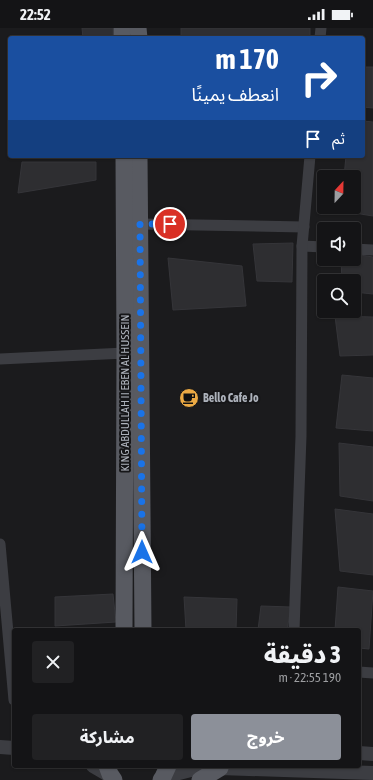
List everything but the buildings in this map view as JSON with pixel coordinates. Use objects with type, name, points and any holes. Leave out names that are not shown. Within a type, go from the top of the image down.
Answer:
[{"type":"main road","name":"KING ABDULLAH II EBEN AL HUSSEIN","points":[[124,158],[126,352],[124,628]]},
{"type":"main road","name":"KING ABDULLAH II EBEN AL HUSSEIN","points":[[140,158],[143,628]]},
{"type":"main road","points":[[200,780],[220,768]]},
{"type":"street","points":[[294,628],[301,436],[302,246],[310,158]]},
{"type":"street","points":[[140,224],[304,227]]},
{"type":"street","points":[[302,246],[317,247]]},
{"type":"street","points":[[361,249],[373,250]]},
{"type":"street","points":[[0,359],[126,352]]},
{"type":"street","points":[[0,544],[12,678]]},
{"type":"street","points":[[361,672],[373,673]]},
{"type":"street","points":[[0,747],[12,748]]},
{"type":"street","points":[[361,754],[373,754]]},
{"type":"street","points":[[96,768],[112,775]]},
{"type":"street","points":[[164,774],[220,768],[352,776],[373,773]]},
{"type":"place","name":"Bello Cafe Jo","points":[[189,398]]},
{"type":"route","points":[[142,552],[140,224],[170,224]]}]
